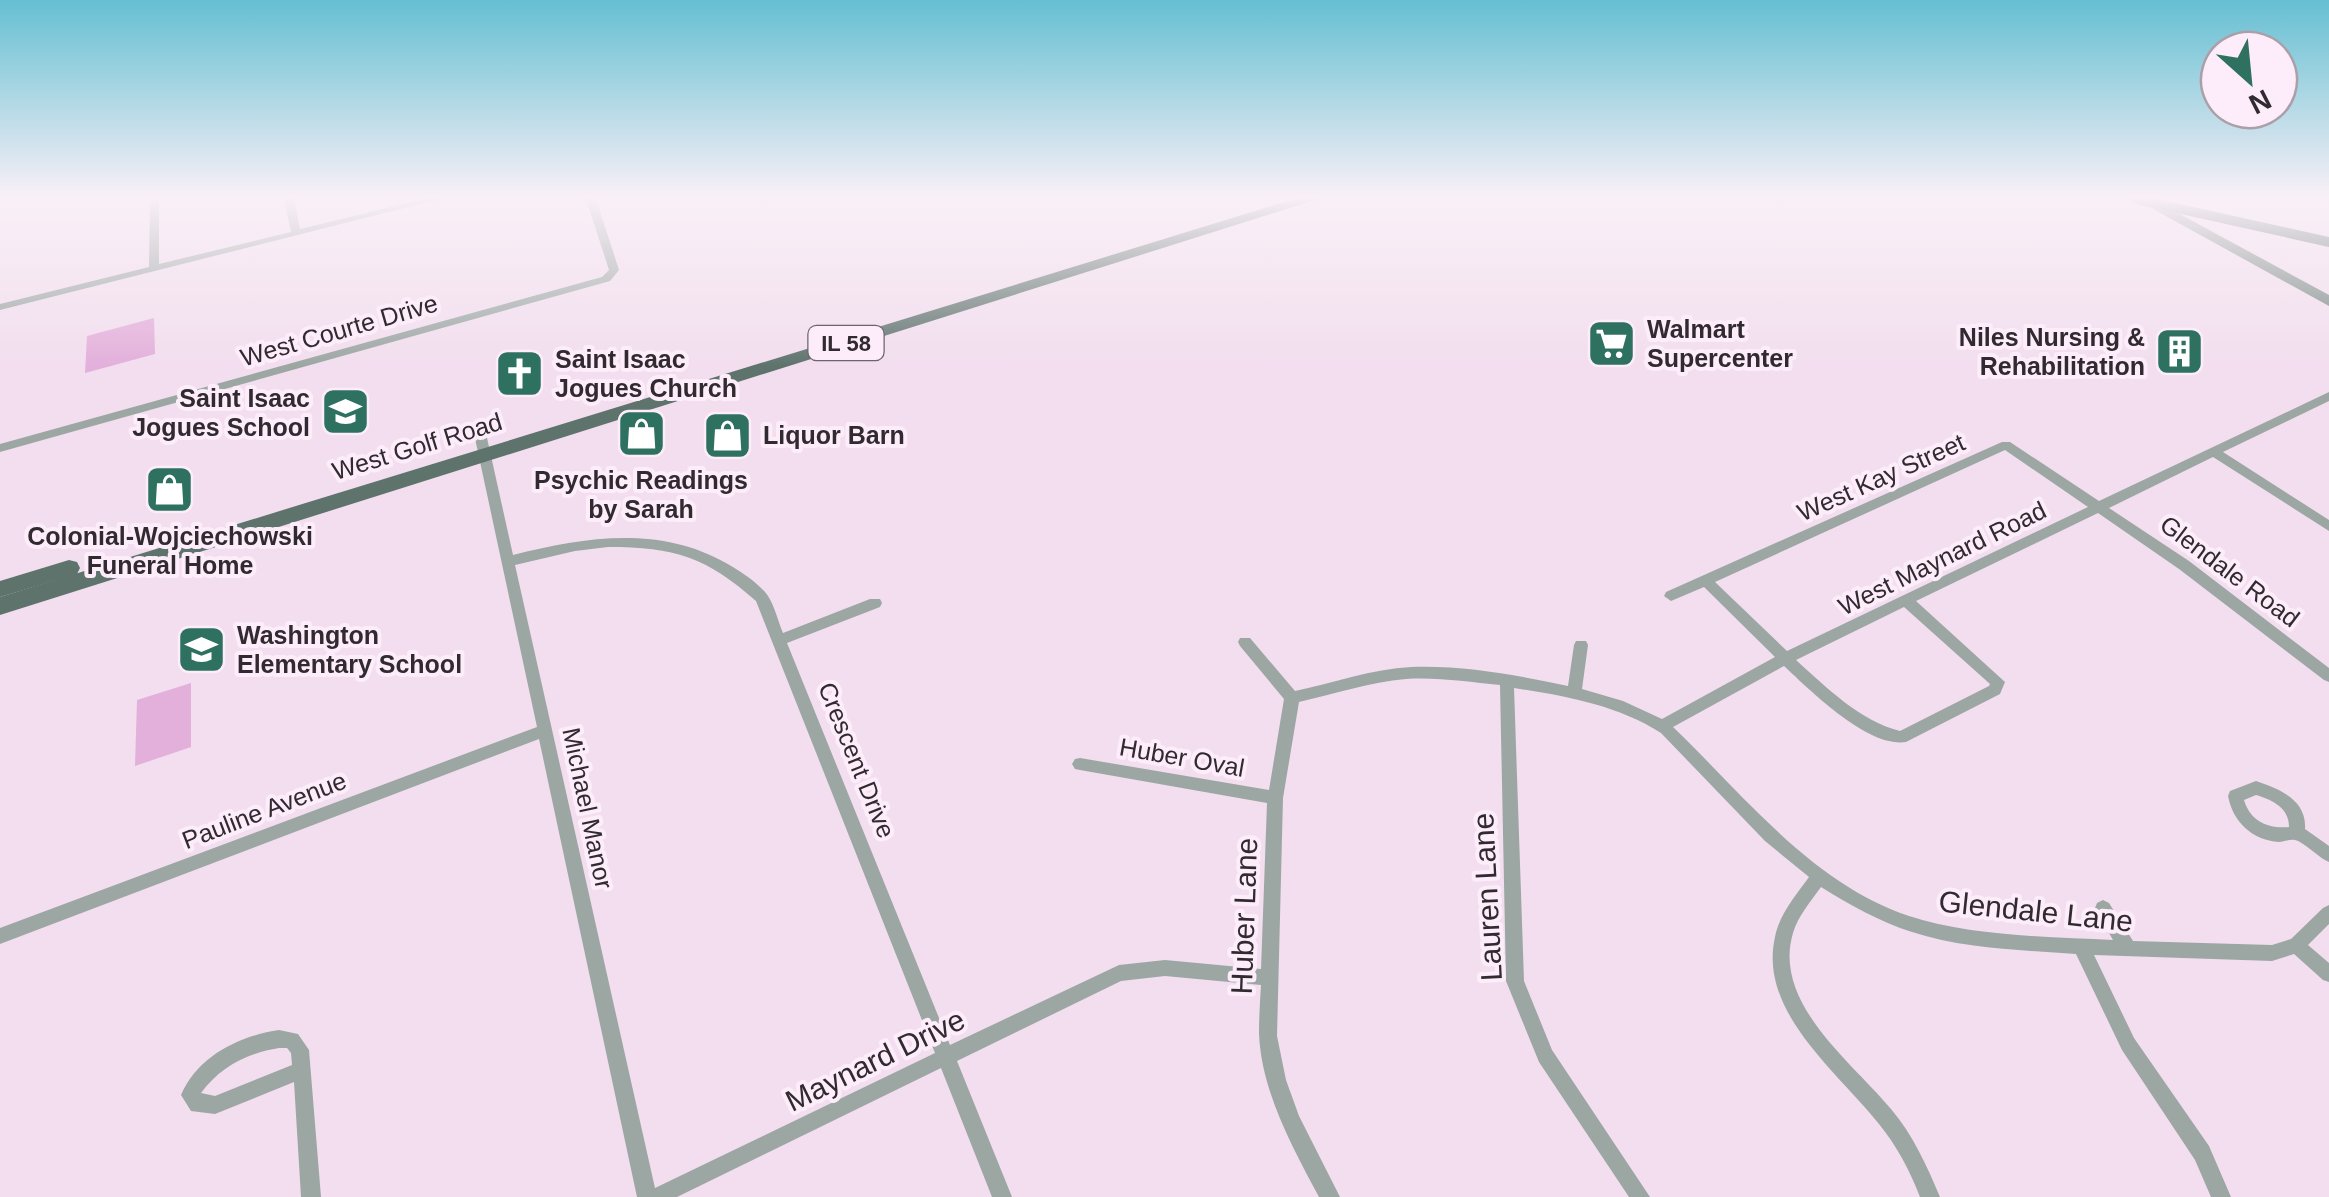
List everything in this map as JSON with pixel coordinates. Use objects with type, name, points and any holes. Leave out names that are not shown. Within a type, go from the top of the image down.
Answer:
[{"type":"main road","name":"West Golf Road","points":[[0,589],[1081,255]]},
{"type":"main road","name":"West Golf Road","points":[[0,606],[480,442],[1119,255]]},
{"type":"main road","points":[[2248,255],[2329,300]]},
{"type":"main road","points":[[2268,255],[2329,288]]},
{"type":"street","points":[[154,255],[154,268]]},
{"type":"street","points":[[0,306],[207,255]]},
{"type":"street","name":"West Courte Drive","points":[[0,448],[606,279],[614,270],[609,255]]},
{"type":"street","name":"West Maynard Road","points":[[1663,725],[1786,658],[2326,400]]},
{"type":"street","name":"Michael Manor","points":[[480,442],[647,1197]]},
{"type":"street","name":"West Kay Street","points":[[1671,596],[2006,445],[2100,508]]},
{"type":"street","points":[[2212,452],[2329,526]]},
{"type":"street","name":"Glendale Road","points":[[2100,508],[2329,676]]},
{"type":"street","name":"Crescent Drive","points":[[507,562],[567,545],[649,542],[694,551],[721,562],[762,598],[782,639],[1002,1197]]},
{"type":"street","points":[[1706,581],[1786,658],[1870,730],[1886,739],[1901,738],[1995,690],[1998,682],[1905,600]]},
{"type":"street","points":[[782,639],[875,603]]},
{"type":"street","points":[[1245,642],[1292,698],[1410,673],[1507,680],[1574,692],[1663,725]]},
{"type":"street","points":[[1574,692],[1582,645]]},
{"type":"street","name":"Lauren Lane","points":[[1507,680],[1514,981],[1544,1056],[1640,1197]]},
{"type":"street","name":"Huber Lane","points":[[1292,698],[1275,798],[1268,1036],[1273,1075],[1289,1124],[1330,1197]]},
{"type":"street","name":"Glendale Lane","points":[[1663,725],[1747,817],[1818,877],[1900,921],[1959,936],[2082,948],[2272,953],[2296,945]]},
{"type":"street","name":"Pauline Avenue","points":[[0,936],[545,730]]},
{"type":"street","name":"Huber Oval","points":[[1080,764],[1275,798]]},
{"type":"street","points":[[2296,832],[2329,855]]},
{"type":"street","points":[[1818,877],[1782,938],[1790,995],[1800,1017],[1887,1118],[1910,1152],[1930,1197]]},
{"type":"street","points":[[2102,908],[2128,950]]},
{"type":"street","points":[[2329,913],[2296,945],[2329,974]]},
{"type":"street","points":[[2082,948],[2128,1044],[2202,1153],[2221,1197]]},
{"type":"street","name":"Maynard Drive","points":[[656,1197],[1119,974],[1165,968],[1270,978]]},
{"type":"street","points":[[302,1070],[214,1104],[198,1104],[190,1095],[196,1077],[214,1062],[280,1037],[292,1040],[300,1050],[302,1070],[311,1197]]},
{"type":"shaded area","points":[[154,318],[155,354],[85,373],[87,336]]},
{"type":"shaded area","points":[[191,683],[191,747],[135,766],[137,700]]},
{"type":"place","name":"Walmart Supercenter","points":[[1612,343]]},
{"type":"place","name":"Niles Nursing & Rehabilitation","points":[[2180,351]]},
{"type":"place","name":"Saint Isaac Jogues Church","points":[[520,373]]},
{"type":"place","name":"Saint Isaac Jogues School","points":[[345,412]]},
{"type":"place","name":"Psychic Readings by Sarah","points":[[641,434]]},
{"type":"place","name":"Liquor Barn","points":[[728,435]]},
{"type":"place","name":"Colonial-Wojciechowski Funeral Home","points":[[170,490]]},
{"type":"place","name":"Washington Elementary School","points":[[202,649]]}]
